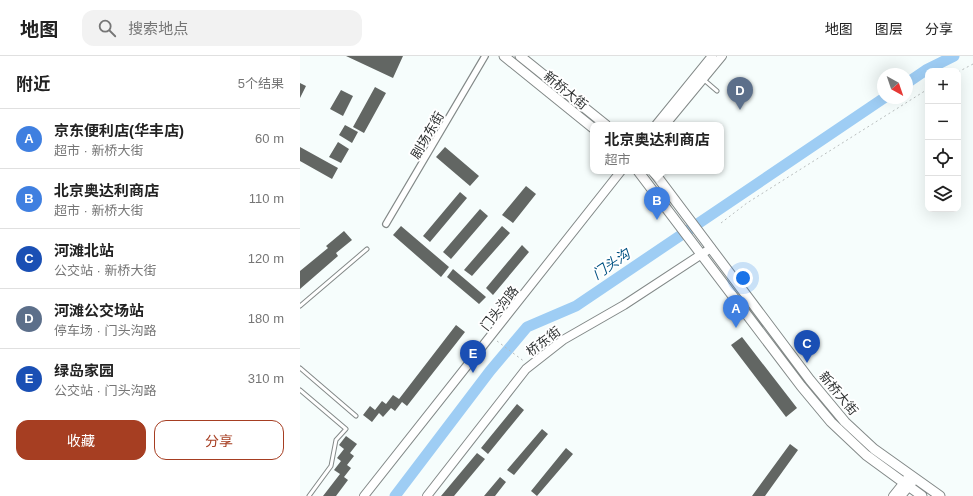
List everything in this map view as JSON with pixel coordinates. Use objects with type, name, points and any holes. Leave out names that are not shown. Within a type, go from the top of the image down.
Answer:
[{"type":"main road","name":"新桥大街","points":[[504,56],[590,126]]},
{"type":"main road","name":"新桥大街","points":[[520,56],[602,122]]},
{"type":"main road","name":"新桥大街","points":[[640,174],[801,386],[831,422],[866,455],[909,481],[940,496]]},
{"type":"main road","name":"新桥大街","points":[[655,174],[805,374],[835,411],[909,481],[922,496]]},
{"type":"street","name":"剧场东街","points":[[386,224],[485,56]]},
{"type":"street","points":[[667,122],[700,77],[712,56]]},
{"type":"street","points":[[659,122],[700,77],[722,56]]},
{"type":"street","name":"门头沟路","points":[[364,496],[492,337],[619,174]]},
{"type":"street","name":"桥东街","points":[[427,496],[510,388],[530,366],[563,340],[624,305],[711,248]]},
{"type":"street","points":[[893,496],[909,481]]},
{"type":"street","points":[[901,496],[909,481]]},
{"type":"lane","points":[[700,77],[717,90]]},
{"type":"lane","points":[[300,306],[367,249]]},
{"type":"lane","points":[[300,368],[356,416]]},
{"type":"lane","points":[[300,390],[346,429],[336,440],[331,466],[310,496]]},
{"type":"path","points":[[961,70],[973,64]]},
{"type":"path","points":[[721,223],[747,203],[925,91]]},
{"type":"path","points":[[492,337],[530,366]]},
{"type":"building","points":[[346,56],[403,56],[393,78]]},
{"type":"building","points":[[300,83],[306,86],[300,98]]},
{"type":"building","points":[[375,87],[386,93],[364,133],[353,127]]},
{"type":"building","points":[[341,90],[353,96],[343,116],[330,109]]},
{"type":"building","points":[[345,125],[358,132],[352,143],[339,135]]},
{"type":"building","points":[[338,142],[349,149],[341,163],[329,157]]},
{"type":"building","points":[[300,147],[338,168],[332,179],[300,161]]},
{"type":"building","points":[[445,147],[479,176],[470,186],[436,157]]},
{"type":"building","points":[[526,186],[536,194],[513,223],[502,215]]},
{"type":"building","points":[[460,192],[467,198],[430,242],[423,236]]},
{"type":"building","points":[[480,209],[488,216],[451,259],[443,252]]},
{"type":"building","points":[[401,226],[449,267],[441,277],[393,235]]},
{"type":"building","points":[[502,226],[510,233],[472,276],[464,270]]},
{"type":"building","points":[[344,231],[352,240],[336,253],[338,256],[300,289],[300,271],[328,248],[326,246]]},
{"type":"building","points":[[522,245],[529,252],[493,295],[486,288]]},
{"type":"building","points":[[453,269],[486,297],[479,304],[447,277]]},
{"type":"building","points":[[456,325],[465,332],[407,406],[402,402],[395,411],[391,408],[383,417],[379,413],[372,422],[363,415],[370,406],[375,410],[382,401],[386,404],[393,395],[399,399]]},
{"type":"building","points":[[742,337],[797,408],[786,417],[731,345]]},
{"type":"building","points":[[517,404],[524,410],[488,454],[481,448]]},
{"type":"building","points":[[542,429],[548,434],[514,475],[507,470]]},
{"type":"building","points":[[346,436],[357,444],[350,453],[354,456],[347,465],[351,468],[344,477],[348,480],[336,496],[323,496],[340,474],[334,470],[341,461],[337,458],[344,449],[339,445]]},
{"type":"building","points":[[790,444],[798,450],[765,496],[752,496]]},
{"type":"building","points":[[566,448],[573,454],[537,496],[531,491]]},
{"type":"building","points":[[477,453],[485,459],[454,496],[441,496]]},
{"type":"building","points":[[500,477],[506,482],[495,496],[484,496]]},
{"type":"waterway","name":"门头沟","points":[[913,79],[926,70],[954,56]]},
{"type":"waterway","name":"门头沟","points":[[395,496],[490,371],[527,327],[576,306],[877,103]]},
{"type":"place","name":"河滩公交场站","points":[[740,110]]},
{"type":"place","name":"北京奥达利商店","points":[[657,220]]},
{"type":"place","name":"京东便利店(华丰店)","points":[[736,328]]},
{"type":"place","name":"河滩北站","points":[[807,363]]},
{"type":"place","name":"绿岛家园","points":[[473,373]]}]
